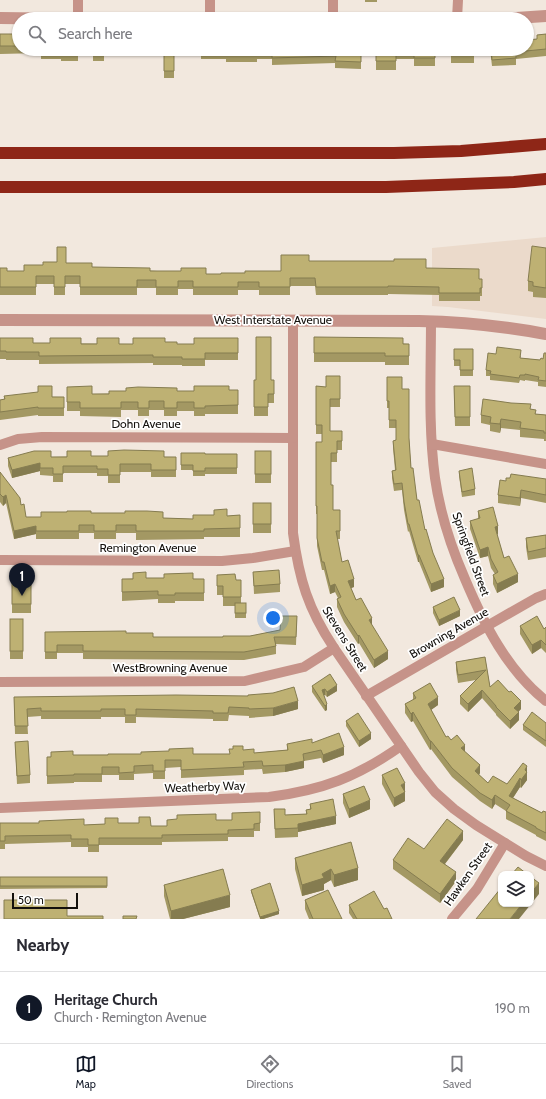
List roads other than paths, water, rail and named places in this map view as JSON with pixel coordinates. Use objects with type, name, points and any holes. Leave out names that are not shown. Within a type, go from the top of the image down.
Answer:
[{"type":"highway","points":[[0,153],[394,153],[461,151],[546,144]]},
{"type":"highway","points":[[0,187],[386,187],[514,182],[546,179]]},
{"type":"street","points":[[78,0],[79,12]]},
{"type":"street","points":[[210,0],[210,12]]},
{"type":"street","points":[[333,0],[333,12]]},
{"type":"street","points":[[457,12],[458,0]]},
{"type":"street","points":[[534,17],[546,16]]},
{"type":"street","points":[[0,18],[12,18]]},
{"type":"street","name":"West Interstate Avenue","points":[[0,320],[431,321],[494,325],[546,334]]},
{"type":"street","name":"Stevens Street","points":[[293,320],[294,438],[292,521],[299,573],[318,622],[366,696],[426,782],[444,801],[476,825],[526,856],[546,866]]},
{"type":"street","name":"Springfield Street","points":[[431,321],[432,444],[435,480],[446,528],[467,584],[487,626],[513,667],[531,688],[546,701]]},
{"type":"street","name":"Dohn Avenue","points":[[0,445],[18,439],[42,437],[294,438]]},
{"type":"street","points":[[432,444],[546,464]]},
{"type":"street","name":"Remington Avenue","points":[[0,560],[222,561],[253,558],[295,551]]},
{"type":"street","name":"Browning Avenue","points":[[366,696],[536,598],[546,594]]},
{"type":"street","name":"WestBrowning Avenue","points":[[0,682],[245,681],[304,667],[334,648]]},
{"type":"street","name":"Weatherby Way","points":[[0,808],[269,797],[290,794],[317,788],[349,777],[372,765],[401,746]]},
{"type":"street","name":"Hawken Street","points":[[452,919],[476,889],[505,843]]},
{"type":"place","name":"Heritage Church","points":[[22,596]]}]
